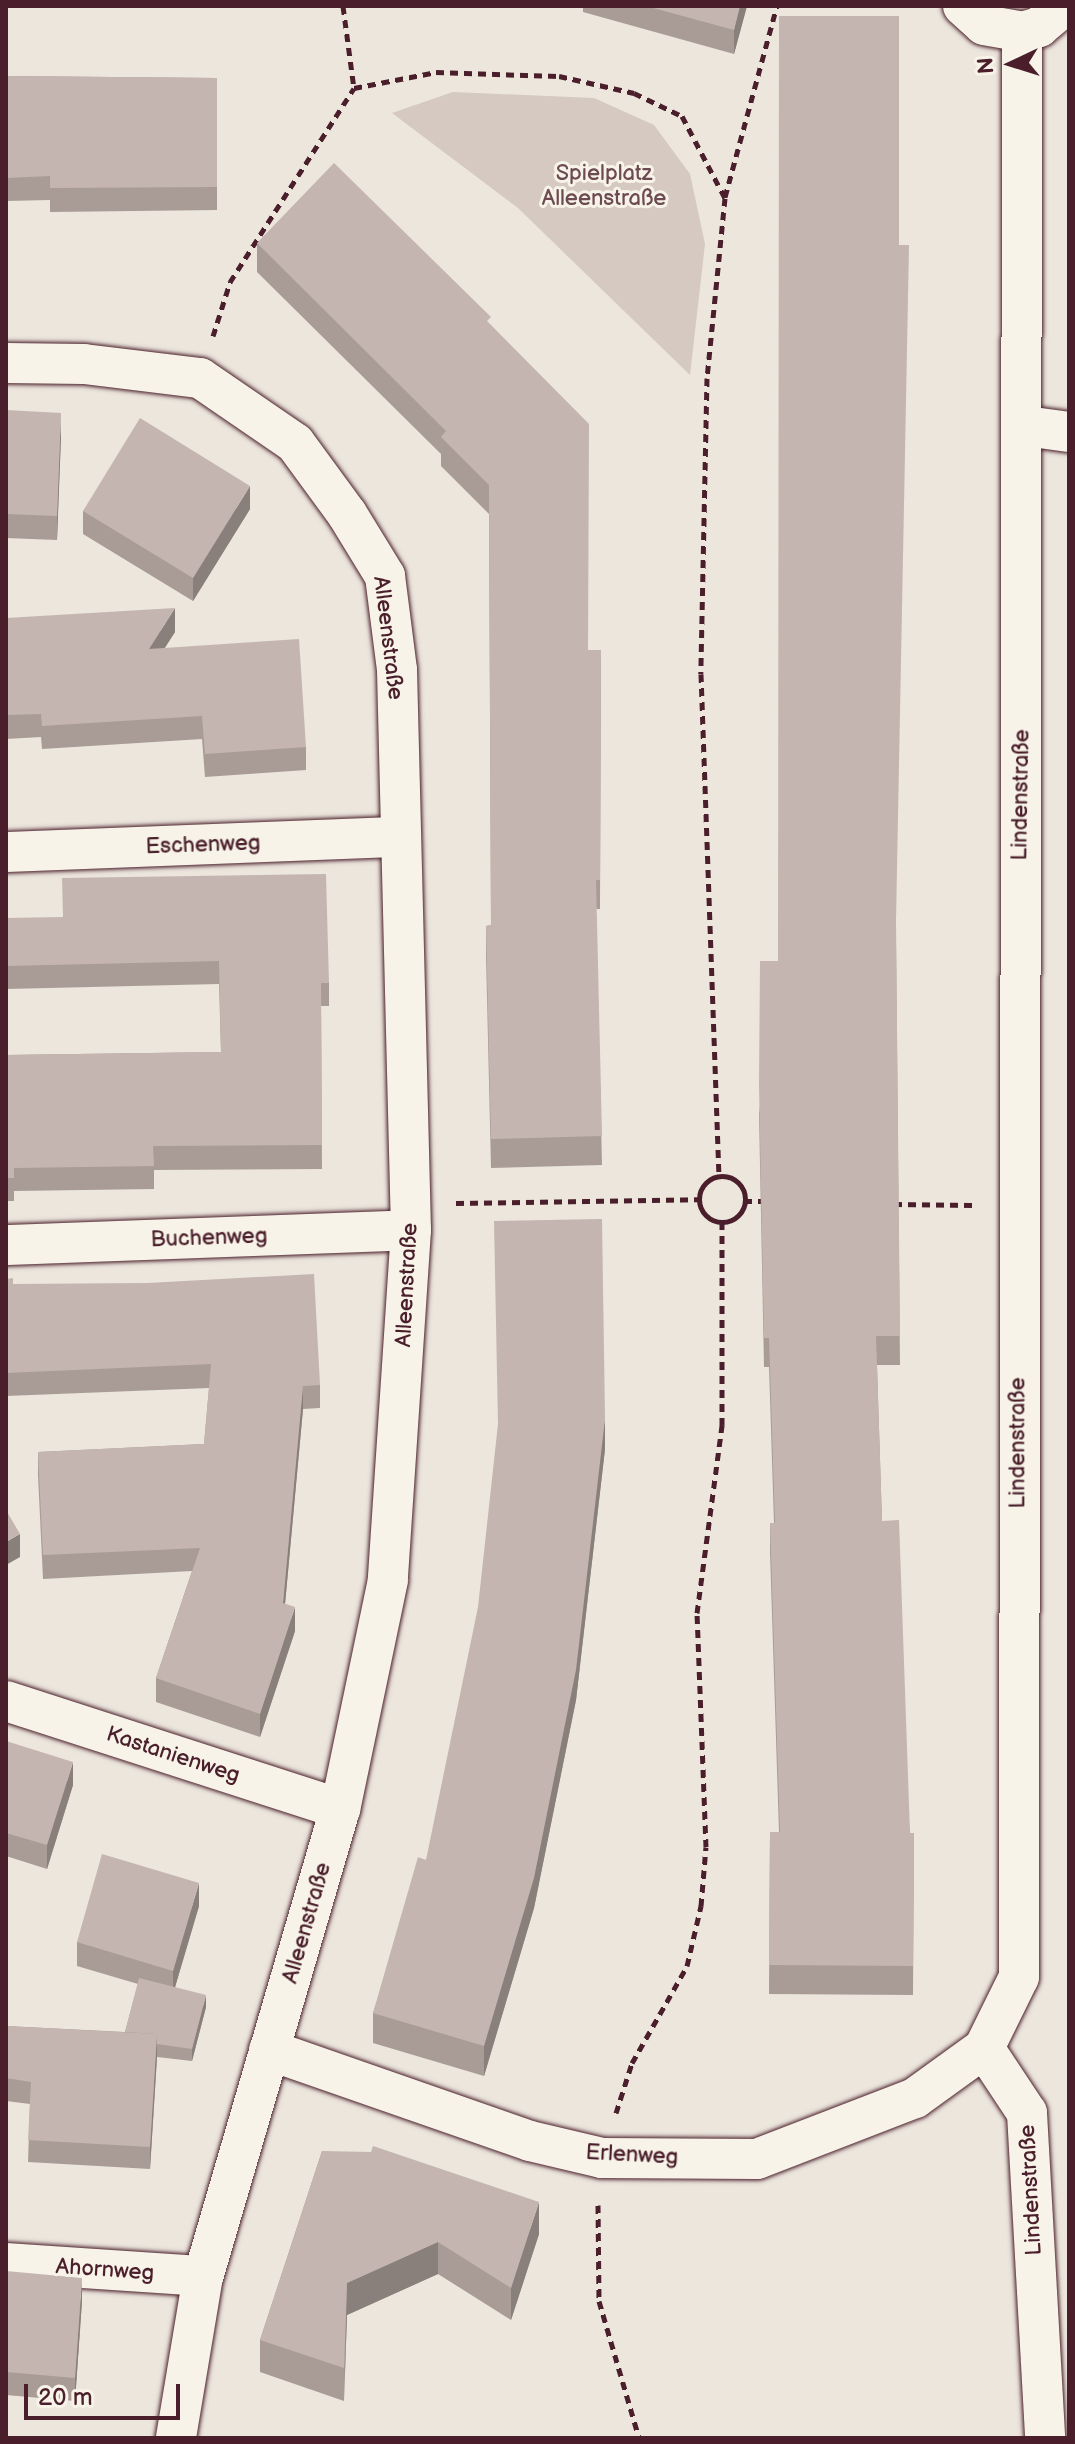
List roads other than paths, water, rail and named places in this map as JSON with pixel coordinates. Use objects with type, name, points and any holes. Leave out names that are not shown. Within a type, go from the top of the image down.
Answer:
[{"type":"street","points":[[963,6],[984,25],[1022,32],[1039,27],[1064,6]]},
{"type":"street","name":"Lindenstraße","points":[[1022,32],[1025,426],[1016,1206],[1019,1977],[984,2048],[1027,2113],[1045,2438]]},
{"type":"street","name":"Alleenstraße","points":[[6,363],[84,364],[200,378],[295,443],[347,514],[385,576],[397,670],[411,1217],[388,1580],[340,1809],[203,2276],[176,2438]]},
{"type":"street","points":[[1025,426],[1069,432]]},
{"type":"street","name":"Eschenweg","points":[[6,852],[400,837]]},
{"type":"street","name":"Buchenweg","points":[[6,1245],[411,1217]]},
{"type":"street","name":"Kastanienweg","points":[[6,1701],[340,1809]]},
{"type":"street","name":"Erlenweg","points":[[269,2050],[530,2141],[602,2158],[757,2159],[915,2098],[984,2048]]},
{"type":"street","name":"Ahornweg","points":[[6,2263],[203,2276]]},
{"type":"park label","name":"Spielplatz Alleenstraße","points":[[604,186]]}]
